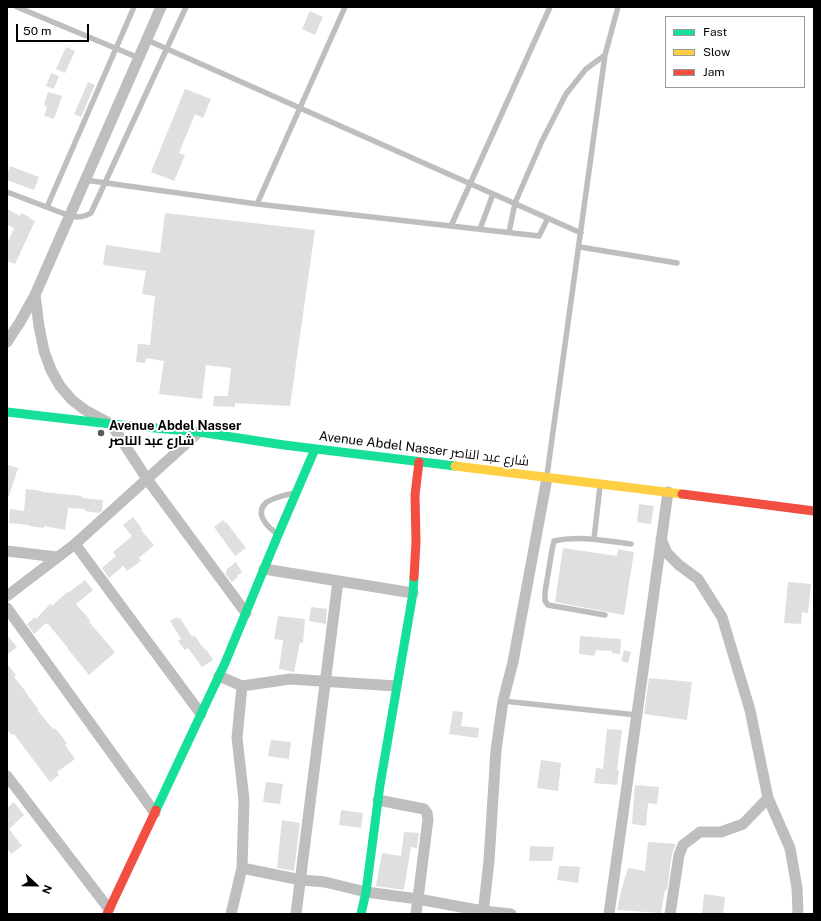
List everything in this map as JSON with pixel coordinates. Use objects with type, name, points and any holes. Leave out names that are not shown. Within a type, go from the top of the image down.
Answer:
[{"type":"street","points":[[7,342],[35,295],[161,7]]},
{"type":"street","points":[[35,295],[44,351],[51,370],[60,386],[72,400],[85,410],[111,424],[147,479],[246,613]]},
{"type":"street","name":"Avenue Abdel Nasser شارع عبد الناصر","points":[[7,412],[199,432],[315,449],[814,511]]},
{"type":"street","points":[[7,596],[75,544],[199,432]]},
{"type":"street","points":[[7,776],[108,911],[219,676],[315,449]]},
{"type":"street","points":[[361,914],[366,892],[378,800],[396,686],[413,593],[416,542],[415,495],[419,462]]},
{"type":"street","points":[[483,913],[489,861],[496,750],[503,701],[513,662],[547,478]]},
{"type":"street","points":[[609,914],[668,492]]},
{"type":"street","points":[[661,539],[667,552],[679,565],[698,579],[722,617],[750,710],[768,798],[790,848],[797,888],[798,914]]},
{"type":"street","points":[[75,544],[201,714]]},
{"type":"street","points":[[7,551],[57,557]]},
{"type":"street","points":[[264,569],[413,593]]},
{"type":"street","points":[[296,914],[338,581]]},
{"type":"street","points":[[7,608],[155,812]]},
{"type":"street","points":[[219,676],[242,686],[290,679],[396,686]]},
{"type":"street","points":[[231,914],[242,868],[244,800],[237,738],[242,686]]},
{"type":"street","points":[[670,914],[679,855],[683,845],[700,832],[721,832],[742,824],[768,798]]},
{"type":"street","points":[[378,800],[424,809],[427,813],[428,819],[416,914]]},
{"type":"street","points":[[242,868],[301,880],[325,882],[366,892],[418,899],[483,913],[511,914]]},
{"type":"lane","points":[[17,7],[139,58]]},
{"type":"lane","points":[[48,207],[134,7]]},
{"type":"lane","points":[[7,192],[70,216],[80,218],[91,213],[186,7]]},
{"type":"lane","points":[[257,204],[345,7]]},
{"type":"lane","points":[[451,226],[550,7]]},
{"type":"lane","points":[[547,478],[605,55],[618,7]]},
{"type":"lane","points":[[147,40],[581,233]]},
{"type":"lane","points":[[509,232],[515,203],[542,141],[566,94],[586,69],[605,55]]},
{"type":"lane","points":[[86,180],[257,204],[539,236],[548,218]]},
{"type":"lane","points":[[480,229],[493,194]]},
{"type":"lane","points":[[580,246],[677,263]]},
{"type":"lane","points":[[594,539],[601,484]]},
{"type":"lane","points":[[278,535],[265,523],[261,514],[263,508],[266,503],[274,498],[296,492]]},
{"type":"lane","points":[[605,615],[548,605],[545,601],[545,592],[554,542],[562,540],[594,539],[631,544]]},
{"type":"lane","points":[[503,701],[637,715]]},
{"type":"building","points":[[310,11],[323,17],[315,35],[302,29]]},
{"type":"building","points":[[66,47],[75,51],[65,73],[56,69]]},
{"type":"building","points":[[51,73],[59,76],[54,89],[46,86]]},
{"type":"building","points":[[88,82],[95,85],[81,117],[74,114]]},
{"type":"building","points":[[185,89],[211,99],[203,118],[195,114],[179,153],[185,155],[174,181],[151,172]]},
{"type":"building","points":[[48,92],[62,96],[54,119],[44,116],[47,107],[44,105]]},
{"type":"building","points":[[10,166],[39,177],[34,190],[7,180],[7,174]]},
{"type":"building","points":[[7,209],[20,216],[21,213],[35,221],[15,264],[7,261],[7,244],[14,228],[7,225]]},
{"type":"building","points":[[165,213],[315,230],[290,406],[235,403],[235,407],[213,406],[214,396],[228,396],[231,368],[206,365],[202,399],[159,394],[164,361],[146,358],[145,363],[136,362],[138,344],[150,345],[155,296],[142,294],[146,271],[103,265],[106,245],[160,253]]},
{"type":"building","points":[[7,465],[18,468],[9,496],[7,496]]},
{"type":"building","points":[[26,489],[103,500],[102,511],[99,513],[85,511],[85,509],[68,508],[65,530],[44,526],[44,528],[9,523],[10,509],[24,511]]},
{"type":"building","points":[[639,504],[654,506],[651,524],[637,522]]},
{"type":"building","points":[[133,517],[142,529],[141,530],[154,545],[139,558],[141,561],[127,571],[123,566],[109,578],[102,568],[116,556],[113,552],[132,536],[123,525]]},
{"type":"building","points":[[223,520],[246,548],[235,556],[214,527]]},
{"type":"building","points":[[563,548],[617,556],[618,549],[634,552],[624,615],[555,602]]},
{"type":"building","points":[[236,562],[242,572],[232,582],[225,573],[227,572],[226,570]]},
{"type":"building","points":[[85,580],[93,590],[76,604],[90,620],[89,622],[115,652],[89,675],[48,624],[46,623],[34,634],[27,624],[35,617],[36,619],[50,604],[52,606],[67,592],[68,593]]},
{"type":"building","points":[[788,582],[811,584],[808,613],[802,612],[801,624],[784,623]]},
{"type":"building","points":[[311,607],[327,609],[326,624],[309,621]]},
{"type":"building","points":[[278,616],[305,619],[303,643],[300,642],[294,672],[279,669],[283,640],[274,639]]},
{"type":"building","points":[[177,617],[178,619],[180,618],[192,637],[194,635],[205,650],[206,649],[213,660],[202,667],[188,648],[185,650],[178,641],[181,639],[170,621]]},
{"type":"building","points":[[7,635],[17,647],[7,655]]},
{"type":"building","points":[[580,636],[621,639],[620,654],[612,653],[612,651],[596,650],[594,656],[579,654]]},
{"type":"building","points":[[624,650],[631,652],[628,663],[621,661]]},
{"type":"building","points":[[7,664],[16,675],[14,677],[38,709],[37,710],[54,730],[55,728],[67,743],[65,745],[75,759],[57,772],[59,775],[50,782],[14,734],[12,735],[7,730]]},
{"type":"building","points":[[649,678],[692,682],[687,720],[644,714]]},
{"type":"building","points":[[453,711],[463,712],[461,726],[479,728],[478,738],[449,734]]},
{"type":"building","points":[[607,729],[622,730],[617,770],[619,771],[617,785],[594,783],[596,768],[603,769]]},
{"type":"building","points":[[271,740],[291,742],[289,759],[268,756]]},
{"type":"building","points":[[541,760],[561,763],[558,791],[537,788]]},
{"type":"building","points":[[266,782],[283,784],[280,804],[263,802]]},
{"type":"building","points":[[635,785],[659,787],[657,804],[648,803],[646,826],[632,824]]},
{"type":"building","points":[[14,802],[24,815],[9,829],[22,846],[11,854],[7,848],[7,808]]},
{"type":"building","points":[[341,810],[363,813],[361,828],[339,825]]},
{"type":"building","points":[[282,820],[300,823],[294,871],[277,868]]},
{"type":"building","points":[[404,832],[419,833],[417,848],[411,847],[404,890],[376,886],[382,853],[401,856]]},
{"type":"building","points":[[648,842],[676,844],[672,854],[667,890],[665,890],[661,913],[617,910],[628,868],[645,871]]},
{"type":"building","points":[[530,846],[554,847],[552,861],[529,861]]},
{"type":"building","points":[[559,866],[580,867],[578,883],[557,880]]},
{"type":"building","points":[[704,894],[725,897],[723,914],[702,914]]},
{"type":"traffic: fast","points":[[7,412],[199,432],[284,445],[455,466]]},
{"type":"traffic: fast","points":[[156,810],[225,663],[315,449]]},
{"type":"traffic: fast","points":[[361,914],[366,892],[380,785],[413,593],[414,577]]},
{"type":"traffic: slow","points":[[455,466],[682,494]]},
{"type":"traffic: jam","points":[[414,577],[416,542],[415,495],[419,462]]},
{"type":"traffic: jam","points":[[682,494],[814,511]]},
{"type":"traffic: jam","points":[[107,914],[156,810]]},
{"type":"place","name":"Avenue Abdel Nasser شارع عبد الناصر","points":[[101,433]]}]
